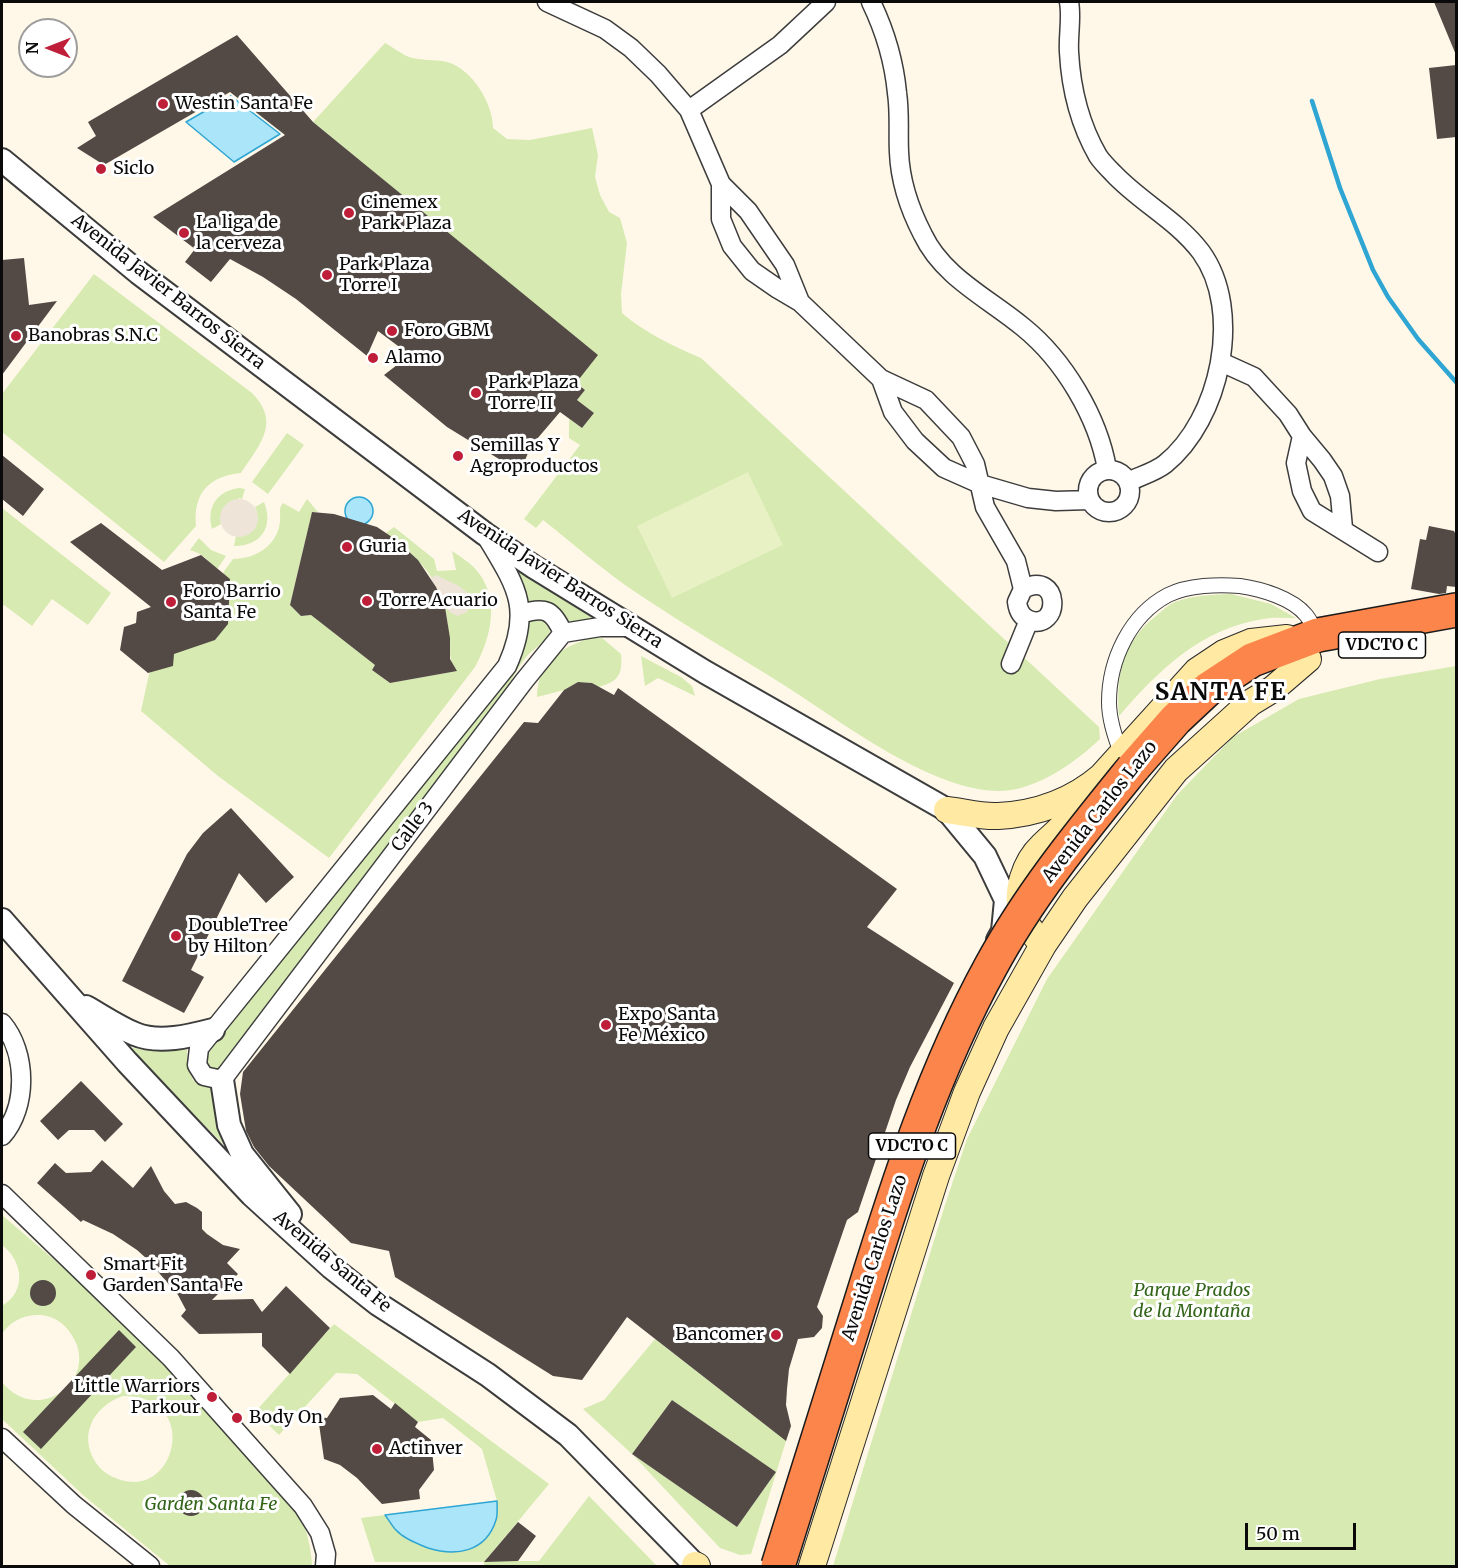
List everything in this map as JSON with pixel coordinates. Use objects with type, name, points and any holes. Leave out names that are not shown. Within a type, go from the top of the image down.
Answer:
[{"type":"highway","name":"Avenida Carlos Lazo","points":[[778,1566],[886,1222],[926,1105],[968,1010],[992,964],[1055,864],[1134,767],[1204,718],[1231,693],[1313,647],[1456,610]]},
{"type":"highway","name":"Avenida Carlos Lazo","points":[[1313,647],[1456,630]]},
{"type":"highway","name":"Avenida Carlos Lazo","points":[[795,1566],[941,1115],[984,1017],[1007,975],[1134,767]]},
{"type":"main road","name":"Avenida Carlos Lazo","points":[[812,1566],[936,1176],[967,1092],[996,1028],[1043,945],[1075,898],[1176,770],[1250,703],[1273,689],[1313,647]]},
{"type":"main road","name":"Avenida Carlos Lazo","points":[[947,810],[997,816],[1028,812],[1057,803],[1134,767]]},
{"type":"main road","points":[[1043,945],[1028,927],[1022,913],[1021,898],[1024,876],[1039,848],[1080,809],[1087,789]]},
{"type":"main road","points":[[919,1102],[936,1176]]},
{"type":"street","points":[[547,2],[563,6],[605,29],[631,48],[658,74],[689,110],[721,184],[748,211],[784,264],[800,302]]},
{"type":"street","points":[[689,110],[780,45],[826,2]]},
{"type":"street","points":[[871,2],[880,20],[892,58],[900,120],[899,154],[903,183],[923,235],[935,256],[949,270],[1024,327],[1050,354],[1072,385],[1096,429],[1107,469]]},
{"type":"street","points":[[1069,2],[1071,83],[1081,124],[1099,159],[1122,183],[1183,231],[1202,254],[1217,283],[1222,311],[1221,362],[1210,402],[1193,431],[1163,466],[1128,482]]},
{"type":"street","name":"Avenida Javier Barros Sierra","points":[[2,160],[140,273],[485,534],[705,672],[947,810],[985,856],[1006,900],[1003,931]]},
{"type":"street","points":[[2,173],[30,184]]},
{"type":"street","points":[[721,184],[721,219],[732,246],[752,271],[800,302],[881,379],[926,400],[961,437],[975,464],[985,507],[1016,561],[1023,590]]},
{"type":"street","points":[[1221,362],[1254,377],[1288,414],[1302,436],[1313,447],[1333,476],[1340,496],[1342,528]]},
{"type":"street","points":[[881,379],[893,412],[915,441],[944,468],[980,484],[1028,498],[1056,501],[1089,500]]},
{"type":"street","points":[[1302,436],[1296,463],[1302,491],[1312,511],[1378,552]]},
{"type":"street","points":[[1107,469],[1115,470],[1128,482],[1130,490],[1128,499],[1117,511],[1101,511],[1089,500],[1088,484],[1099,472],[1107,469]]},
{"type":"street","name":"Calle 3","points":[[485,534],[511,577],[521,614],[515,649],[507,666],[199,1048],[197,1065],[204,1076],[222,1080],[524,681],[563,633]]},
{"type":"street","points":[[1134,767],[1112,726],[1109,703],[1111,679],[1116,657],[1126,636],[1145,612],[1169,594],[1212,585],[1254,588],[1277,595],[1305,614],[1313,647]]},
{"type":"street","points":[[1029,586],[1042,586],[1052,598],[1052,611],[1039,621],[1024,617],[1017,608],[1019,596],[1023,590],[1029,586]]},
{"type":"street","points":[[521,614],[540,610],[548,611],[563,633],[584,628],[633,627]]},
{"type":"street","points":[[1011,664],[1029,620]]},
{"type":"street","name":"Avenida Santa Fe","points":[[2,920],[194,1135],[252,1195],[331,1267],[378,1304],[478,1369],[568,1435],[697,1566]]},
{"type":"street","name":"Avenida Carlos Lazo","points":[[766,1566],[775,1553],[879,1217],[919,1102],[952,1029],[1003,931]]},
{"type":"street","points":[[72,999],[136,1035],[152,1038],[182,1037],[213,1030]]},
{"type":"street","points":[[2,1023],[10,1032],[21,1063],[18,1106],[2,1136]]},
{"type":"street","points":[[222,1080],[229,1125],[242,1154],[331,1267]]},
{"type":"street","points":[[2,1194],[171,1358],[303,1506],[320,1533],[326,1554],[325,1566]]},
{"type":"street","points":[[2,1438],[74,1505],[150,1566]]},
{"type":"green space","points":[[385,43],[409,57],[447,62],[465,72],[473,79],[485,98],[493,128],[507,139],[530,140],[592,128],[598,155],[595,177],[600,195],[609,212],[620,218],[627,243],[621,294],[622,313],[650,333],[701,358],[1099,727],[1100,739],[1067,766],[1028,786],[1001,791],[975,788],[947,780],[918,768],[861,736],[665,611],[625,585],[543,520],[536,528],[524,519],[580,445],[569,438],[569,419],[582,428],[594,413],[577,400],[585,390],[576,383],[597,355],[313,122]]},
{"type":"green space","points":[[94,274],[252,393],[261,404],[265,414],[266,424],[260,443],[241,473],[220,478],[205,488],[197,504],[196,526],[164,562],[2,432],[2,394]]},
{"type":"green space","points":[[287,433],[304,445],[268,494],[252,482]]},
{"type":"green space","points":[[748,472],[783,545],[672,598],[637,526]]},
{"type":"green space","points":[[239,488],[245,489],[242,499],[239,498],[220,519],[221,524],[212,529],[211,514],[215,501],[219,496]]},
{"type":"green space","points":[[307,499],[318,512],[312,512],[290,605],[301,616],[311,615],[375,665],[372,670],[390,683],[456,671],[451,657],[445,608],[437,586],[414,556],[386,533],[394,527],[434,559],[437,571],[456,570],[452,551],[462,558],[478,572],[485,583],[491,607],[489,632],[475,667],[329,858],[218,776],[141,711],[149,674],[233,559],[250,556],[270,544],[278,530],[280,509],[283,503],[299,512]]},
{"type":"green space","points":[[264,502],[267,519],[263,533],[251,543],[234,546],[236,536],[247,534],[255,527],[257,513],[255,507]]},
{"type":"green space","points":[[2,508],[111,593],[88,625],[52,599],[32,626],[4,605],[2,607]]},
{"type":"green space","points":[[199,538],[211,550],[226,556],[216,571],[205,558],[190,550]]},
{"type":"green space","points":[[510,566],[598,620],[572,624],[546,604],[525,602]]},
{"type":"green space","points":[[1231,594],[1271,604],[1296,618],[1267,618],[1240,624],[1200,642],[1166,668],[1119,716],[1120,673],[1135,637],[1145,626],[1175,602],[1210,595]]},
{"type":"green space","points":[[532,619],[545,622],[550,631],[546,639],[527,656],[518,668],[499,708],[220,1068],[212,1073],[200,1057],[211,1050],[501,684],[526,626]]},
{"type":"green space","points":[[590,638],[602,638],[621,654],[620,672],[615,680],[598,687],[592,683],[578,682],[564,690],[537,697],[541,674],[552,658],[569,647]]},
{"type":"green space","points":[[641,656],[681,677],[692,686],[695,696],[658,678],[645,686]]},
{"type":"green space","name":"Parque Prados de la Montaña","points":[[1456,666],[1456,1566],[833,1566],[967,1139],[1047,979],[1177,795],[1233,737],[1299,699],[1380,679]]},
{"type":"green space","points":[[127,1047],[157,1051],[187,1049],[187,1066],[193,1080],[215,1090],[216,1118],[225,1146]]},
{"type":"green space","name":"Garden Santa Fe","points":[[2,1215],[72,1275],[174,1374],[297,1508],[308,1537],[312,1566],[170,1566],[84,1496],[2,1419],[2,1382],[17,1395],[32,1400],[48,1398],[62,1392],[72,1381],[78,1367],[78,1351],[66,1327],[59,1321],[46,1316],[35,1315],[18,1319],[2,1334],[2,1306],[16,1292],[19,1276],[14,1259],[2,1245]],"holes":[[[123,1396],[147,1400],[163,1411],[171,1426],[172,1443],[168,1459],[158,1473],[143,1481],[125,1481],[115,1478],[100,1468],[93,1457],[88,1436],[90,1426],[95,1416],[112,1401]]]},
{"type":"green space","points":[[334,1324],[549,1484],[485,1561],[539,1561],[589,1496],[657,1566],[484,1566],[484,1562],[375,1562],[361,1518],[385,1515],[397,1531],[418,1544],[496,1519],[497,1501],[482,1449],[443,1418],[418,1422],[357,1374],[336,1373],[279,1435],[255,1412]]},
{"type":"green space","points":[[655,1339],[786,1441],[751,1554],[740,1555],[720,1548],[632,1454],[583,1409],[604,1400]],"holes":[[[672,1400],[776,1472],[737,1527],[632,1454]]]},
{"type":"shaded area","points":[[239,499],[252,505],[258,518],[252,531],[239,537],[226,531],[220,518],[226,505]]},
{"type":"shaded area","points":[[436,575],[459,586],[471,596],[471,604],[467,612],[458,616],[445,607],[431,578]]},
{"type":"water","points":[[231,96],[280,134],[234,162],[186,122]]},
{"type":"water","points":[[359,497],[369,501],[373,511],[369,521],[359,525],[349,521],[345,511],[349,501]]},
{"type":"water","points":[[497,1501],[496,1520],[491,1531],[477,1545],[459,1552],[439,1551],[411,1541],[396,1530],[385,1515]]},
{"type":"building","points":[[1434,2],[1456,2],[1456,55]]},
{"type":"building","points":[[237,35],[313,122],[598,355],[576,383],[585,390],[577,400],[594,413],[582,428],[560,412],[531,446],[520,472],[447,427],[384,375],[410,355],[378,331],[367,356],[296,299],[230,259],[211,282],[185,262],[195,249],[153,217],[285,135],[230,92],[104,165],[77,148],[96,136],[88,122]]},
{"type":"building","points":[[1456,65],[1456,137],[1437,139],[1429,68]]},
{"type":"building","name":"Banobras S.N.C","points":[[24,258],[29,305],[57,301],[2,375],[2,260]]},
{"type":"building","points":[[2,455],[44,489],[23,516],[2,499]]},
{"type":"building","name":"Torre Acuario","points":[[312,512],[334,514],[377,527],[395,539],[418,560],[436,587],[445,607],[450,638],[450,659],[457,671],[390,683],[372,670],[375,665],[311,615],[301,616],[290,605]]},
{"type":"building","points":[[101,523],[162,570],[201,555],[230,579],[228,624],[215,640],[174,654],[173,666],[148,673],[120,650],[124,627],[136,623],[137,612],[151,607],[70,542]]},
{"type":"building","points":[[1429,526],[1454,531],[1456,535],[1456,587],[1447,586],[1446,593],[1411,589],[1420,539],[1426,540]]},
{"type":"building","name":"Expo Santa Fe México","points":[[578,682],[592,683],[614,695],[618,688],[897,889],[867,927],[954,983],[910,1067],[896,1100],[858,1212],[847,1220],[817,1307],[823,1316],[822,1328],[814,1337],[798,1339],[789,1369],[786,1405],[791,1426],[786,1441],[627,1317],[582,1380],[553,1376],[395,1277],[389,1251],[351,1243],[269,1166],[254,1147],[246,1131],[240,1094],[243,1072],[524,722],[538,723],[564,690]]},
{"type":"building","name":"DoubleTree by Hilton","points":[[231,808],[294,877],[266,903],[239,873],[191,970],[204,977],[184,1013],[122,981],[187,854],[203,833]]},
{"type":"building","points":[[81,1081],[123,1124],[105,1142],[94,1130],[69,1130],[58,1140],[40,1121]]},
{"type":"building","points":[[102,1160],[133,1188],[151,1166],[164,1191],[175,1204],[186,1202],[202,1212],[202,1229],[207,1234],[223,1245],[240,1249],[227,1263],[238,1274],[212,1300],[253,1299],[262,1312],[286,1286],[330,1328],[290,1374],[262,1346],[262,1333],[199,1334],[181,1316],[186,1310],[178,1295],[147,1259],[113,1234],[83,1220],[81,1222],[37,1183],[55,1163],[66,1173],[91,1172]]},
{"type":"building","points":[[43,1280],[52,1284],[56,1293],[52,1302],[43,1306],[34,1302],[30,1293],[34,1284]]},
{"type":"building","points":[[119,1330],[136,1347],[41,1449],[23,1432]]},
{"type":"building","name":"Actinver","points":[[373,1395],[391,1409],[395,1403],[418,1422],[415,1427],[431,1440],[434,1470],[419,1490],[420,1499],[382,1504],[357,1478],[340,1465],[324,1459],[318,1417],[327,1418],[340,1398]]},
{"type":"building","points":[[672,1400],[776,1472],[737,1527],[632,1454]]},
{"type":"building","points":[[191,1490],[200,1494],[204,1503],[200,1512],[191,1516],[182,1512],[178,1503],[182,1494]]},
{"type":"building","points":[[518,1522],[536,1536],[518,1561],[484,1562]]},
{"type":"waterway","points":[[1312,101],[1340,188],[1373,270],[1388,297],[1418,339],[1456,382]]},
{"type":"place","name":"Westin Santa Fe","points":[[163,104]]},
{"type":"place","name":"Siclo","points":[[101,169]]},
{"type":"place","name":"Cinemex Park Plaza","points":[[349,213]]},
{"type":"place","name":"La liga de la cerveza","points":[[184,233]]},
{"type":"place","name":"Park Plaza Torre I","points":[[327,275]]},
{"type":"place","name":"Foro GBM","points":[[392,331]]},
{"type":"place","name":"Banobras S.N.C","points":[[16,336]]},
{"type":"place","name":"Alamo","points":[[373,358]]},
{"type":"place","name":"Park Plaza Torre II","points":[[476,393]]},
{"type":"place","name":"Semillas Y Agroproductos","points":[[458,456]]},
{"type":"place","name":"Guria","points":[[347,547]]},
{"type":"place","name":"Torre Acuario","points":[[367,601]]},
{"type":"place","name":"Foro Barrio Santa Fe","points":[[171,602]]},
{"type":"place","name":"DoubleTree by Hilton","points":[[176,936]]},
{"type":"place","name":"Expo Santa Fe México","points":[[606,1025]]},
{"type":"place","name":"Smart Fit Garden Santa Fe","points":[[91,1275]]},
{"type":"place","name":"Bancomer","points":[[776,1335]]},
{"type":"place","name":"Little Warriors Parkour","points":[[212,1397]]},
{"type":"place","name":"Body On","points":[[237,1418]]},
{"type":"place","name":"Actinver","points":[[377,1449]]},
{"type":"district","name":"SANTA FE","points":[[1221,693]]}]
